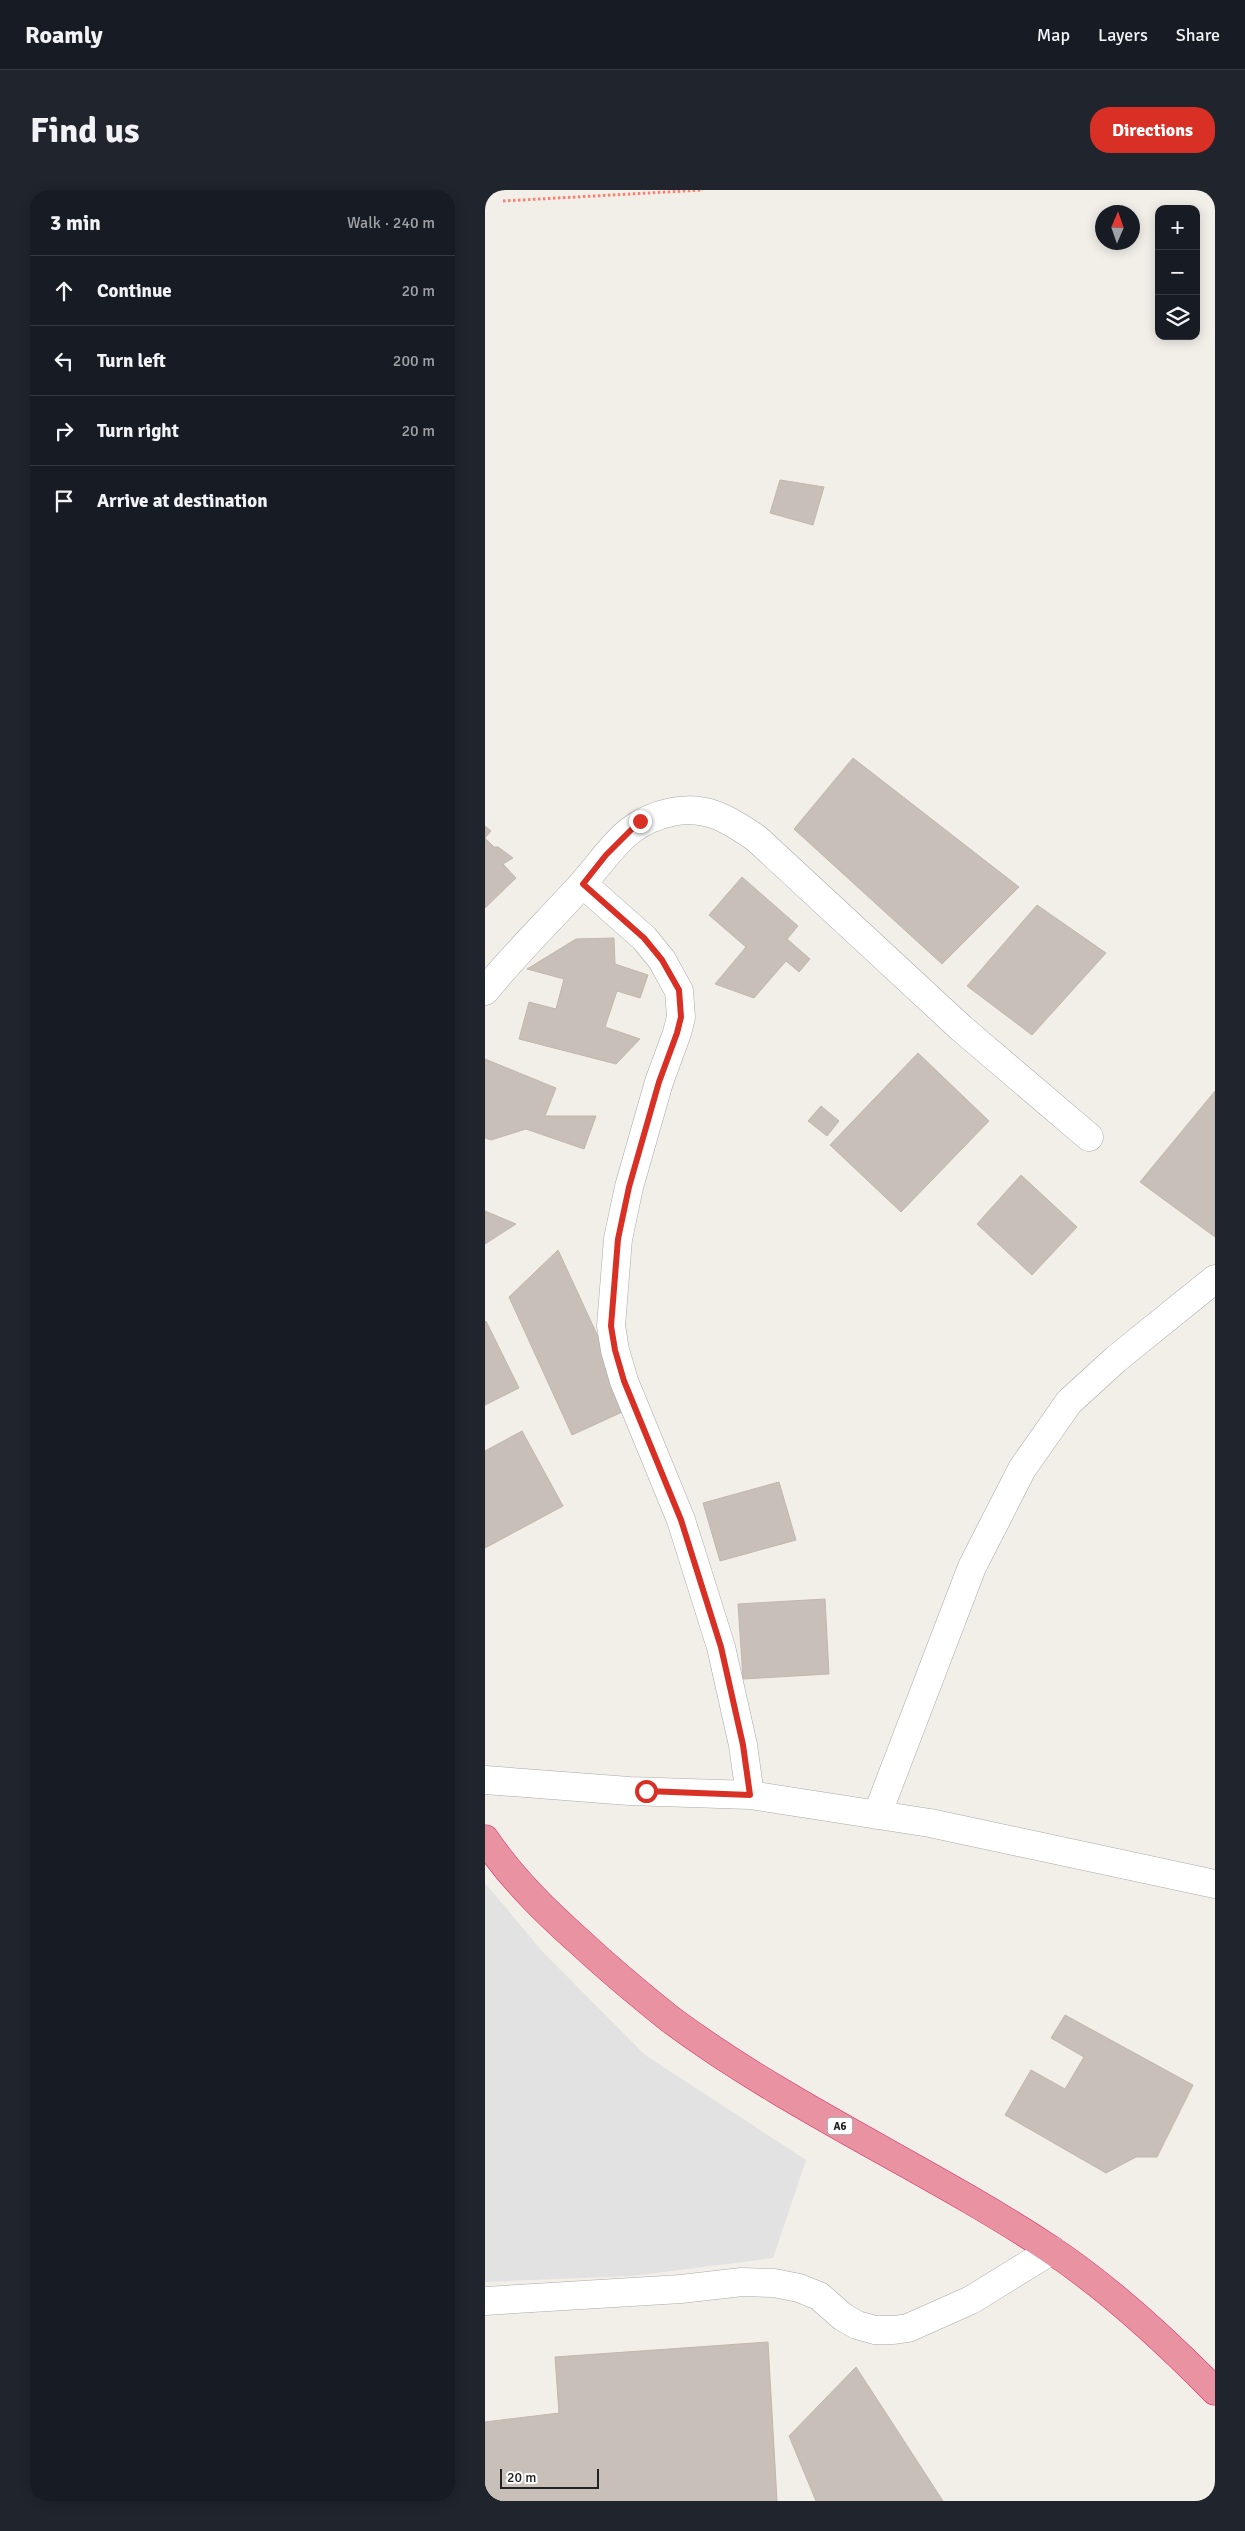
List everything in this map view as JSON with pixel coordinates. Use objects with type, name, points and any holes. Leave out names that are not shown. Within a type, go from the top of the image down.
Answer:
[{"type":"highway","name":"A6","points":[[485,1838],[500,1862],[542,1908],[601,1962],[671,2019],[739,2065],[1052,2250],[1126,2307],[1215,2391]]},
{"type":"street","points":[[485,991],[629,831],[647,818],[693,809],[711,811],[729,819],[755,838],[961,1028],[1089,1137]]},
{"type":"street","points":[[583,884],[644,938],[667,967],[679,990],[681,1017],[656,1092],[629,1187],[618,1239],[611,1326],[615,1350],[624,1381],[681,1520],[721,1647],[743,1745],[750,1795]]},
{"type":"street","points":[[877,1815],[972,1567],[1022,1469],[1069,1402],[1116,1359],[1215,1279]]},
{"type":"street","points":[[485,1780],[629,1791],[750,1795],[929,1823],[1215,1884]]},
{"type":"street","points":[[485,2301],[672,2290],[742,2282],[774,2283],[799,2288],[819,2296],[843,2317],[857,2325],[875,2330],[894,2330],[908,2328],[971,2300],[1052,2250]]},
{"type":"path","points":[[503,201],[703,190]]},
{"type":"shaded area","points":[[485,1883],[542,1951],[645,2055],[806,2160],[773,2258],[632,2276],[485,2282]]},
{"type":"building","points":[[780,480],[824,487],[813,525],[770,513]]},
{"type":"building","points":[[853,758],[1019,887],[942,964],[794,829]]},
{"type":"building","points":[[485,826],[491,831],[485,838]]},
{"type":"building","points":[[485,838],[494,847],[498,847],[513,858],[503,864],[516,878],[485,908]]},
{"type":"building","points":[[742,877],[798,926],[787,939],[810,959],[799,972],[786,961],[754,998],[715,984],[746,947],[709,915]]},
{"type":"building","points":[[1037,905],[1106,953],[1032,1035],[967,986]]},
{"type":"building","points":[[614,938],[615,964],[648,975],[640,998],[617,991],[605,1027],[640,1039],[616,1064],[519,1039],[529,1002],[556,1009],[564,979],[527,969],[576,939]]},
{"type":"building","points":[[918,1053],[989,1121],[901,1212],[830,1145]]},
{"type":"building","points":[[485,1059],[556,1088],[545,1116],[596,1116],[584,1149],[526,1129],[491,1140],[485,1138]]},
{"type":"building","points":[[1215,1091],[1215,1237],[1140,1182]]},
{"type":"building","points":[[821,1106],[839,1121],[827,1136],[808,1121]]},
{"type":"building","points":[[1021,1175],[1077,1227],[1032,1275],[977,1224]]},
{"type":"building","points":[[485,1211],[516,1224],[485,1244]]},
{"type":"building","points":[[558,1250],[631,1408],[572,1435],[509,1297]]},
{"type":"building","points":[[485,1322],[519,1388],[485,1405]]},
{"type":"building","points":[[522,1431],[563,1506],[485,1548],[485,1451]]},
{"type":"building","points":[[779,1482],[796,1540],[720,1561],[703,1503]]},
{"type":"building","points":[[825,1599],[829,1674],[743,1679],[738,1604]]},
{"type":"building","points":[[1065,2015],[1193,2085],[1157,2157],[1136,2157],[1106,2173],[1005,2115],[1031,2070],[1065,2089],[1084,2057],[1051,2038]]},
{"type":"building","points":[[768,2342],[777,2501],[485,2501],[485,2422],[559,2413],[555,2357]]},
{"type":"building","points":[[856,2367],[943,2501],[816,2501],[789,2436]]},
{"type":"route","points":[[640,821],[606,855],[583,884],[644,938],[672,974],[679,990],[681,1003],[681,1017],[677,1033],[659,1082],[629,1187],[618,1239],[612,1294],[611,1326],[615,1350],[624,1381],[681,1520],[721,1647],[743,1745],[750,1795],[646,1791]]}]
